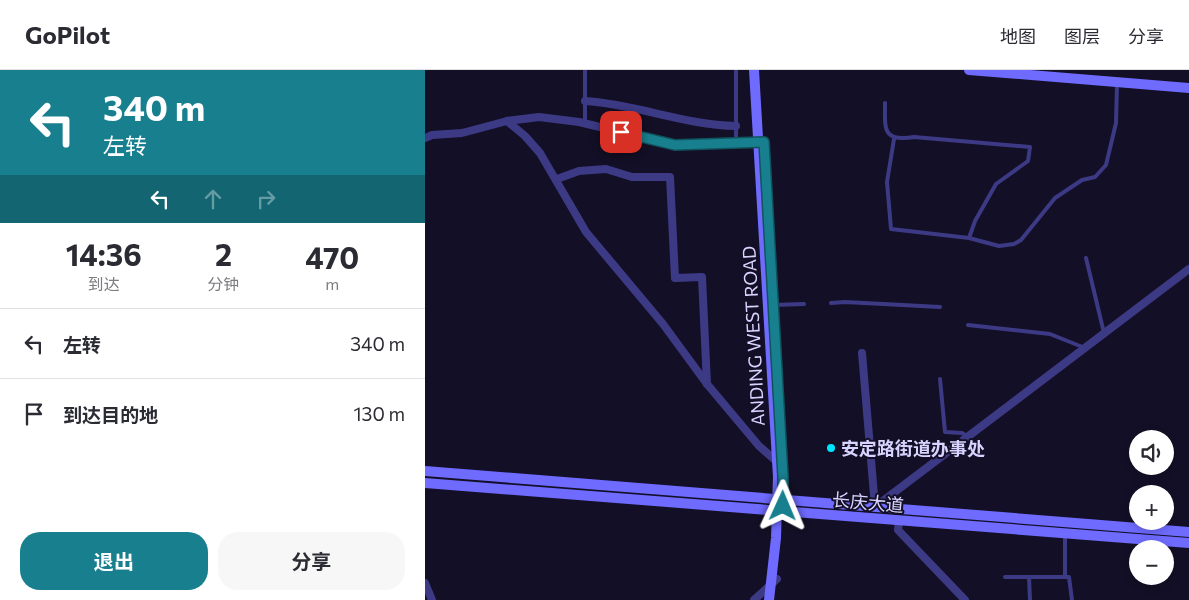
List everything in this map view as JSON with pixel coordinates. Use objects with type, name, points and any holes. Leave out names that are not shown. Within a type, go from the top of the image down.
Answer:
[{"type":"main road","name":"ANDING WEST ROAD","points":[[754,70],[772,305],[780,464],[780,511],[774,582],[775,600]]},
{"type":"main road","name":"ANDING WEST ROAD","points":[[759,70],[761,142],[780,464]]},
{"type":"main road","points":[[969,70],[1189,88]]},
{"type":"main road","points":[[1045,70],[1189,82]]},
{"type":"main road","name":"长庆大道","points":[[425,471],[1189,532]]},
{"type":"main road","name":"长庆大道","points":[[425,483],[1189,543]]},
{"type":"main road","name":"ANDING WEST ROAD","points":[[769,600],[774,582]]},
{"type":"street","points":[[585,101],[608,103],[669,118],[715,126],[736,126]]},
{"type":"street","points":[[425,138],[432,135],[462,133],[507,121],[539,118],[585,124],[675,145],[761,142]]},
{"type":"street","points":[[507,121],[525,136],[540,153],[557,179],[585,232],[663,324],[707,384],[759,446],[780,464]]},
{"type":"street","points":[[557,179],[579,171],[606,168],[632,177],[670,177],[675,278],[702,277],[707,384]]},
{"type":"street","points":[[875,507],[969,438],[1189,269]]},
{"type":"street","points":[[863,353],[875,507]]},
{"type":"street","points":[[899,520],[898,530],[965,600]]},
{"type":"street","points":[[754,600],[774,582]]},
{"type":"street","points":[[425,583],[431,600]]},
{"type":"lane","points":[[585,70],[585,124]]},
{"type":"lane","points":[[736,70],[736,144]]},
{"type":"lane","points":[[894,139],[887,182],[891,229],[969,238],[999,246],[1014,244],[1021,240],[1055,198],[1076,184],[1095,177],[1106,165],[1116,123],[1117,82]]},
{"type":"lane","points":[[885,103],[885,127],[888,135],[894,139],[914,138],[1030,147],[1028,161],[996,184],[975,221],[969,238]]},
{"type":"lane","points":[[1086,258],[1104,333]]},
{"type":"lane","points":[[831,303],[845,302],[939,307]]},
{"type":"lane","points":[[772,305],[803,304]]},
{"type":"lane","points":[[968,325],[1050,334],[1085,348]]},
{"type":"lane","points":[[940,380],[945,432],[962,433],[969,438]]},
{"type":"lane","points":[[1065,534],[1065,577]]},
{"type":"lane","points":[[1005,577],[1069,578],[1072,600]]},
{"type":"lane","points":[[1029,577],[1030,600]]},
{"type":"place","name":"安定路街道办事处","points":[[831,448]]},
{"type":"route","points":[[621,132],[675,145],[764,142],[783,477],[783,506]]}]
